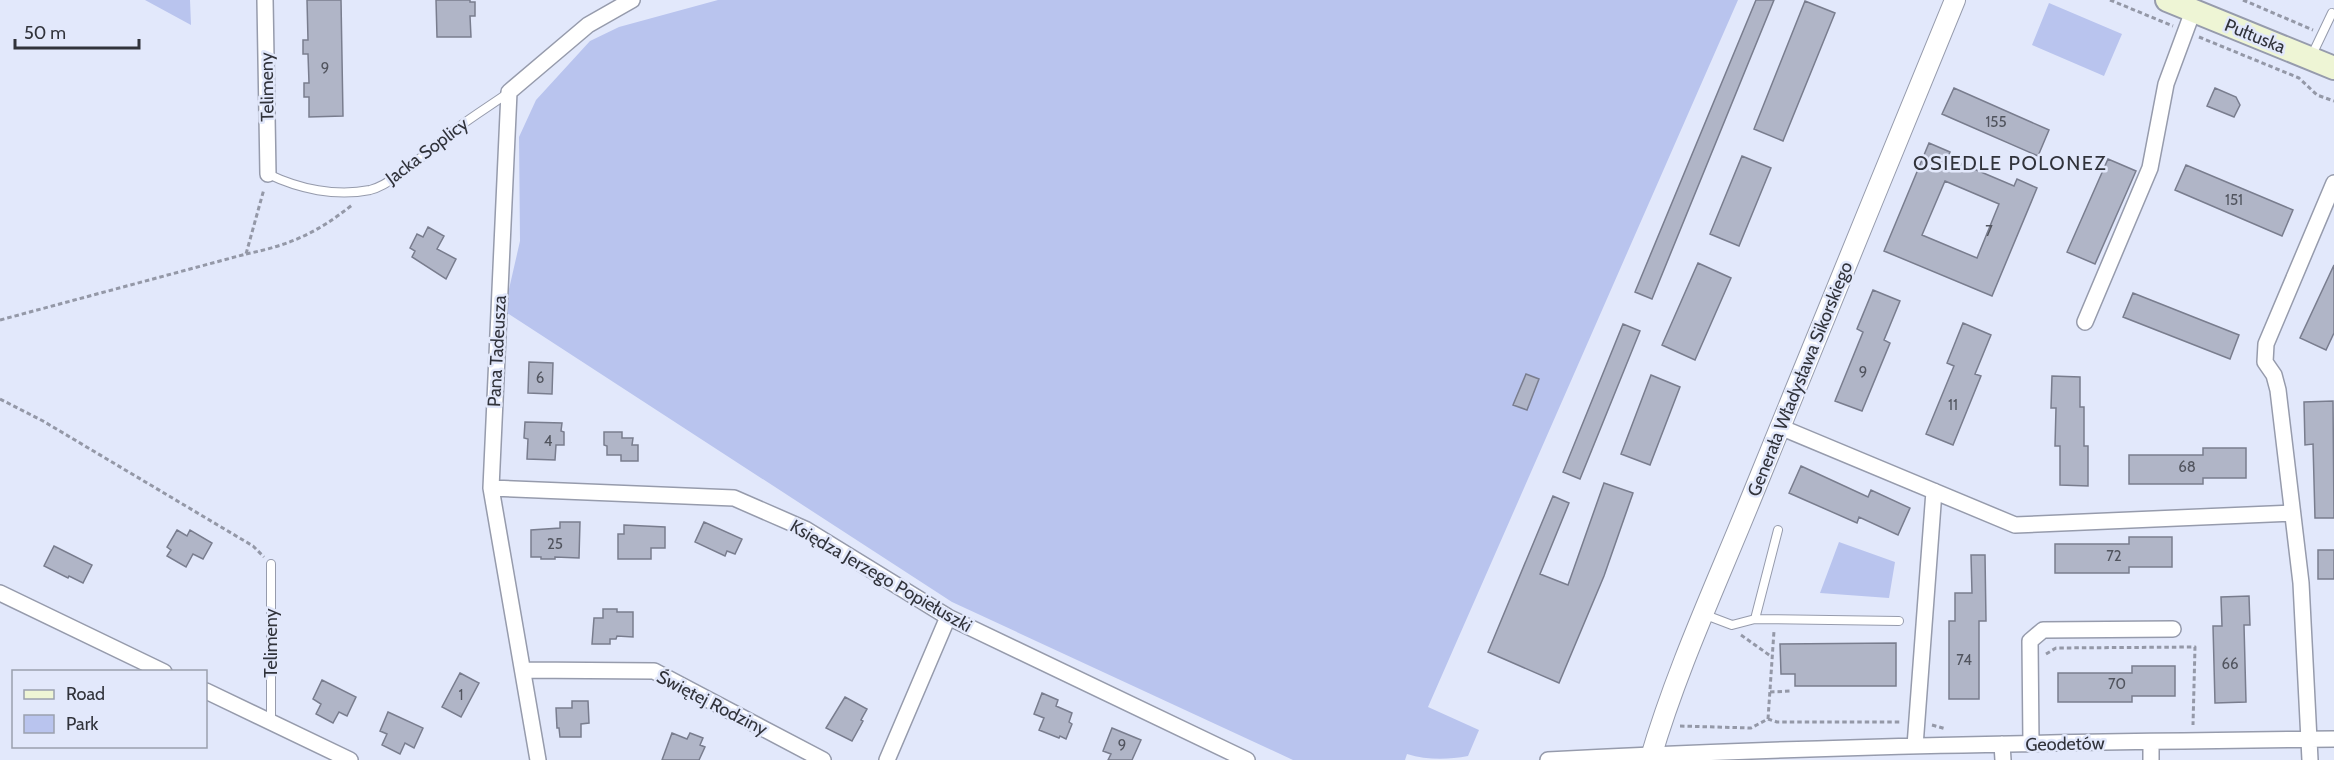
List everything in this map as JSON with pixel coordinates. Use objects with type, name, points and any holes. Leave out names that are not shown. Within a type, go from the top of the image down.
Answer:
[{"type":"main road","name":"Pułtuska","points":[[2167,0],[2189,21],[2311,58],[2334,68]]},
{"type":"street","name":"Telimeny","points":[[265,0],[268,174]]},
{"type":"street","points":[[509,92],[588,25],[632,0]]},
{"type":"street","name":"Generała Władysława Sikorskiego","points":[[1651,757],[1677,678],[1702,613],[1954,0]]},
{"type":"street","points":[[2085,322],[2150,168],[2166,84],[2189,21]]},
{"type":"street","name":"Pana Tadeusza","points":[[509,92],[491,488],[538,760]]},
{"type":"street","points":[[2310,760],[2311,740],[2301,584],[2278,390],[2274,375],[2265,362],[2266,344],[2334,183]]},
{"type":"street","points":[[1780,427],[2015,525],[2292,513]]},
{"type":"street","name":"Księdza Jerzego Popiełuszki","points":[[491,488],[734,498],[805,529],[948,617],[1247,760]]},
{"type":"street","points":[[1915,747],[1934,491]]},
{"type":"street","points":[[0,593],[160,670]]},
{"type":"street","points":[[887,760],[948,617]]},
{"type":"street","points":[[2031,744],[2030,641],[2043,630],[2173,629]]},
{"type":"street","name":"Świętej Rodziny","points":[[523,670],[654,671],[823,760]]},
{"type":"street","points":[[207,691],[350,760]]},
{"type":"street","name":"Geodetów","points":[[1548,760],[1853,754],[1915,747],[2002,752],[2031,744],[2334,740]]},
{"type":"street","points":[[2151,743],[2151,760]]},
{"type":"lane","points":[[2311,58],[2333,12]]},
{"type":"lane","name":"Jacka Soplicy","points":[[268,174],[291,185],[331,192],[371,190],[386,183],[509,92]]},
{"type":"lane","points":[[1755,619],[1778,530]]},
{"type":"lane","name":"Telimeny","points":[[271,564],[271,723]]},
{"type":"lane","points":[[1702,613],[1732,625],[1755,619],[1899,621]]},
{"type":"path","points":[[2110,0],[2189,21],[2299,78],[2317,94],[2334,101]]},
{"type":"path","points":[[2244,0],[2323,34]]},
{"type":"path","points":[[246,254],[268,174]]},
{"type":"path","points":[[0,320],[246,254],[280,247],[323,227],[371,190]]},
{"type":"path","points":[[0,399],[43,421],[253,546],[271,564]]},
{"type":"path","points":[[1768,719],[1774,619]]},
{"type":"path","points":[[1732,625],[1738,633],[1772,657]]},
{"type":"path","points":[[2044,658],[2046,653],[2056,648],[2195,647],[2193,725],[2182,725]]},
{"type":"path","points":[[1770,692],[1792,691]]},
{"type":"path","points":[[1675,725],[1683,728],[1752,728],[1768,719],[1778,722],[1925,722],[1944,729],[1955,729]]},
{"type":"green space","points":[[145,0],[190,0],[191,25]]},
{"type":"green space","points":[[718,0],[1738,0],[1428,707],[1479,730],[1468,756],[1437,759],[1407,754],[1405,760],[1293,760],[952,602],[504,311],[520,241],[519,137],[536,100],[590,41],[619,27]]},
{"type":"green space","points":[[2049,3],[2122,34],[2104,76],[2032,45]]},
{"type":"green space","points":[[1839,542],[1895,562],[1889,598],[1820,593]]},
{"type":"building","points":[[307,0],[341,0],[343,116],[309,117],[309,97],[304,97],[304,83],[309,83],[308,54],[303,54],[303,40],[308,40]]},
{"type":"building","points":[[436,0],[475,2],[475,16],[470,16],[471,37],[437,37]]},
{"type":"building","points":[[1756,0],[1774,0],[1652,299],[1635,292]]},
{"type":"building","points":[[1805,1],[1835,13],[1783,141],[1754,129]]},
{"type":"building","points":[[1954,88],[2049,130],[2038,156],[1942,114]]},
{"type":"building","points":[[2215,88],[2236,97],[2240,105],[2234,117],[2207,106]]},
{"type":"building","points":[[1929,143],[1950,152],[1948,158],[2014,186],[2017,179],[2037,188],[1992,296],[1884,251]],"holes":[[[1945,181],[1999,204],[1977,258],[1922,235]]]},
{"type":"building","points":[[1742,156],[1771,168],[1739,246],[1710,234]]},
{"type":"building","points":[[2108,159],[2136,171],[2095,264],[2067,252]]},
{"type":"building","points":[[2186,165],[2293,210],[2282,236],[2175,190]]},
{"type":"building","points":[[428,227],[444,236],[437,249],[456,259],[446,279],[412,257],[415,251],[410,248],[417,234],[423,237]]},
{"type":"building","points":[[1698,263],[1731,278],[1695,360],[1662,345]]},
{"type":"building","points":[[2334,265],[2334,333],[2326,350],[2300,338]]},
{"type":"building","points":[[1873,290],[1900,301],[1884,340],[1890,343],[1862,411],[1835,401],[1863,332],[1857,329]]},
{"type":"building","points":[[2133,293],[2239,335],[2230,359],[2123,317]]},
{"type":"building","points":[[1963,323],[1991,335],[1975,374],[1981,376],[1953,445],[1926,434],[1954,366],[1947,363]]},
{"type":"building","points":[[1623,324],[1640,331],[1580,479],[1563,472]]},
{"type":"building","points":[[529,362],[553,363],[552,394],[528,393]]},
{"type":"building","points":[[1526,374],[1539,379],[1527,410],[1513,405]]},
{"type":"building","points":[[1651,375],[1680,387],[1650,465],[1621,454]]},
{"type":"building","points":[[2052,376],[2080,377],[2080,407],[2084,407],[2084,446],[2088,446],[2088,486],[2060,485],[2060,446],[2055,446],[2056,408],[2051,408]]},
{"type":"building","points":[[2333,401],[2334,518],[2315,518],[2313,444],[2305,445],[2304,402]]},
{"type":"building","points":[[525,422],[562,423],[564,445],[556,445],[555,460],[527,459],[528,439],[524,438]]},
{"type":"building","points":[[604,432],[622,432],[622,438],[633,438],[632,445],[638,445],[638,461],[621,461],[621,455],[607,455]]},
{"type":"building","points":[[2203,448],[2246,448],[2246,478],[2203,478],[2203,484],[2129,484],[2129,455],[2203,455]]},
{"type":"building","points":[[1801,466],[1868,497],[1871,490],[1910,508],[1898,535],[1859,517],[1857,523],[1789,493]]},
{"type":"building","points":[[1604,483],[1633,493],[1604,576],[1559,683],[1488,652],[1553,496],[1569,503],[1540,574],[1568,585]]},
{"type":"building","points":[[560,522],[580,522],[579,558],[531,557],[531,530],[560,528]]},
{"type":"building","points":[[704,522],[742,539],[735,554],[727,551],[725,556],[695,542]]},
{"type":"building","points":[[624,525],[665,527],[665,548],[651,548],[651,559],[618,559],[618,534],[624,534]]},
{"type":"building","points":[[177,530],[187,536],[190,530],[212,543],[203,559],[193,554],[186,567],[167,556],[171,550],[167,547]]},
{"type":"building","points":[[2129,537],[2172,537],[2172,567],[2129,567],[2129,573],[2055,573],[2055,544],[2129,544]]},
{"type":"building","points":[[54,546],[92,565],[83,583],[44,566]]},
{"type":"building","points":[[2318,550],[2334,550],[2334,579],[2318,579]]},
{"type":"building","points":[[1971,555],[1985,555],[1986,621],[1979,621],[1979,699],[1949,699],[1949,621],[1955,621],[1955,593],[1972,593]]},
{"type":"building","points":[[2249,596],[2250,625],[2244,625],[2246,702],[2215,703],[2213,626],[2222,626],[2221,597]]},
{"type":"building","points":[[603,609],[633,612],[633,637],[617,636],[616,639],[610,639],[610,644],[592,644],[594,618],[603,618]]},
{"type":"building","points":[[1896,643],[1896,686],[1795,686],[1795,674],[1781,674],[1780,644]]},
{"type":"building","points":[[2132,666],[2175,666],[2175,696],[2132,696],[2132,702],[2058,702],[2058,673],[2132,673]]},
{"type":"building","points":[[460,673],[479,683],[461,717],[442,707]]},
{"type":"building","points":[[322,680],[356,697],[347,716],[339,712],[333,723],[316,714],[321,704],[313,699]]},
{"type":"building","points":[[1042,693],[1058,700],[1056,706],[1072,713],[1069,722],[1072,724],[1066,739],[1039,730],[1044,718],[1034,714]]},
{"type":"building","points":[[845,697],[867,709],[852,741],[826,728]]},
{"type":"building","points":[[572,701],[588,701],[589,723],[581,724],[581,737],[560,737],[556,708],[572,708]]},
{"type":"building","points":[[388,712],[423,728],[414,748],[405,743],[400,754],[382,745],[387,734],[380,731]]},
{"type":"building","points":[[1112,728],[1141,740],[1132,760],[1108,760],[1111,754],[1103,751]]},
{"type":"building","points":[[672,733],[687,739],[690,733],[703,738],[700,745],[705,747],[699,760],[662,760]]},
{"type":"district","name":"OSIEDLE POLONEZ","points":[[2010,163]]}]
